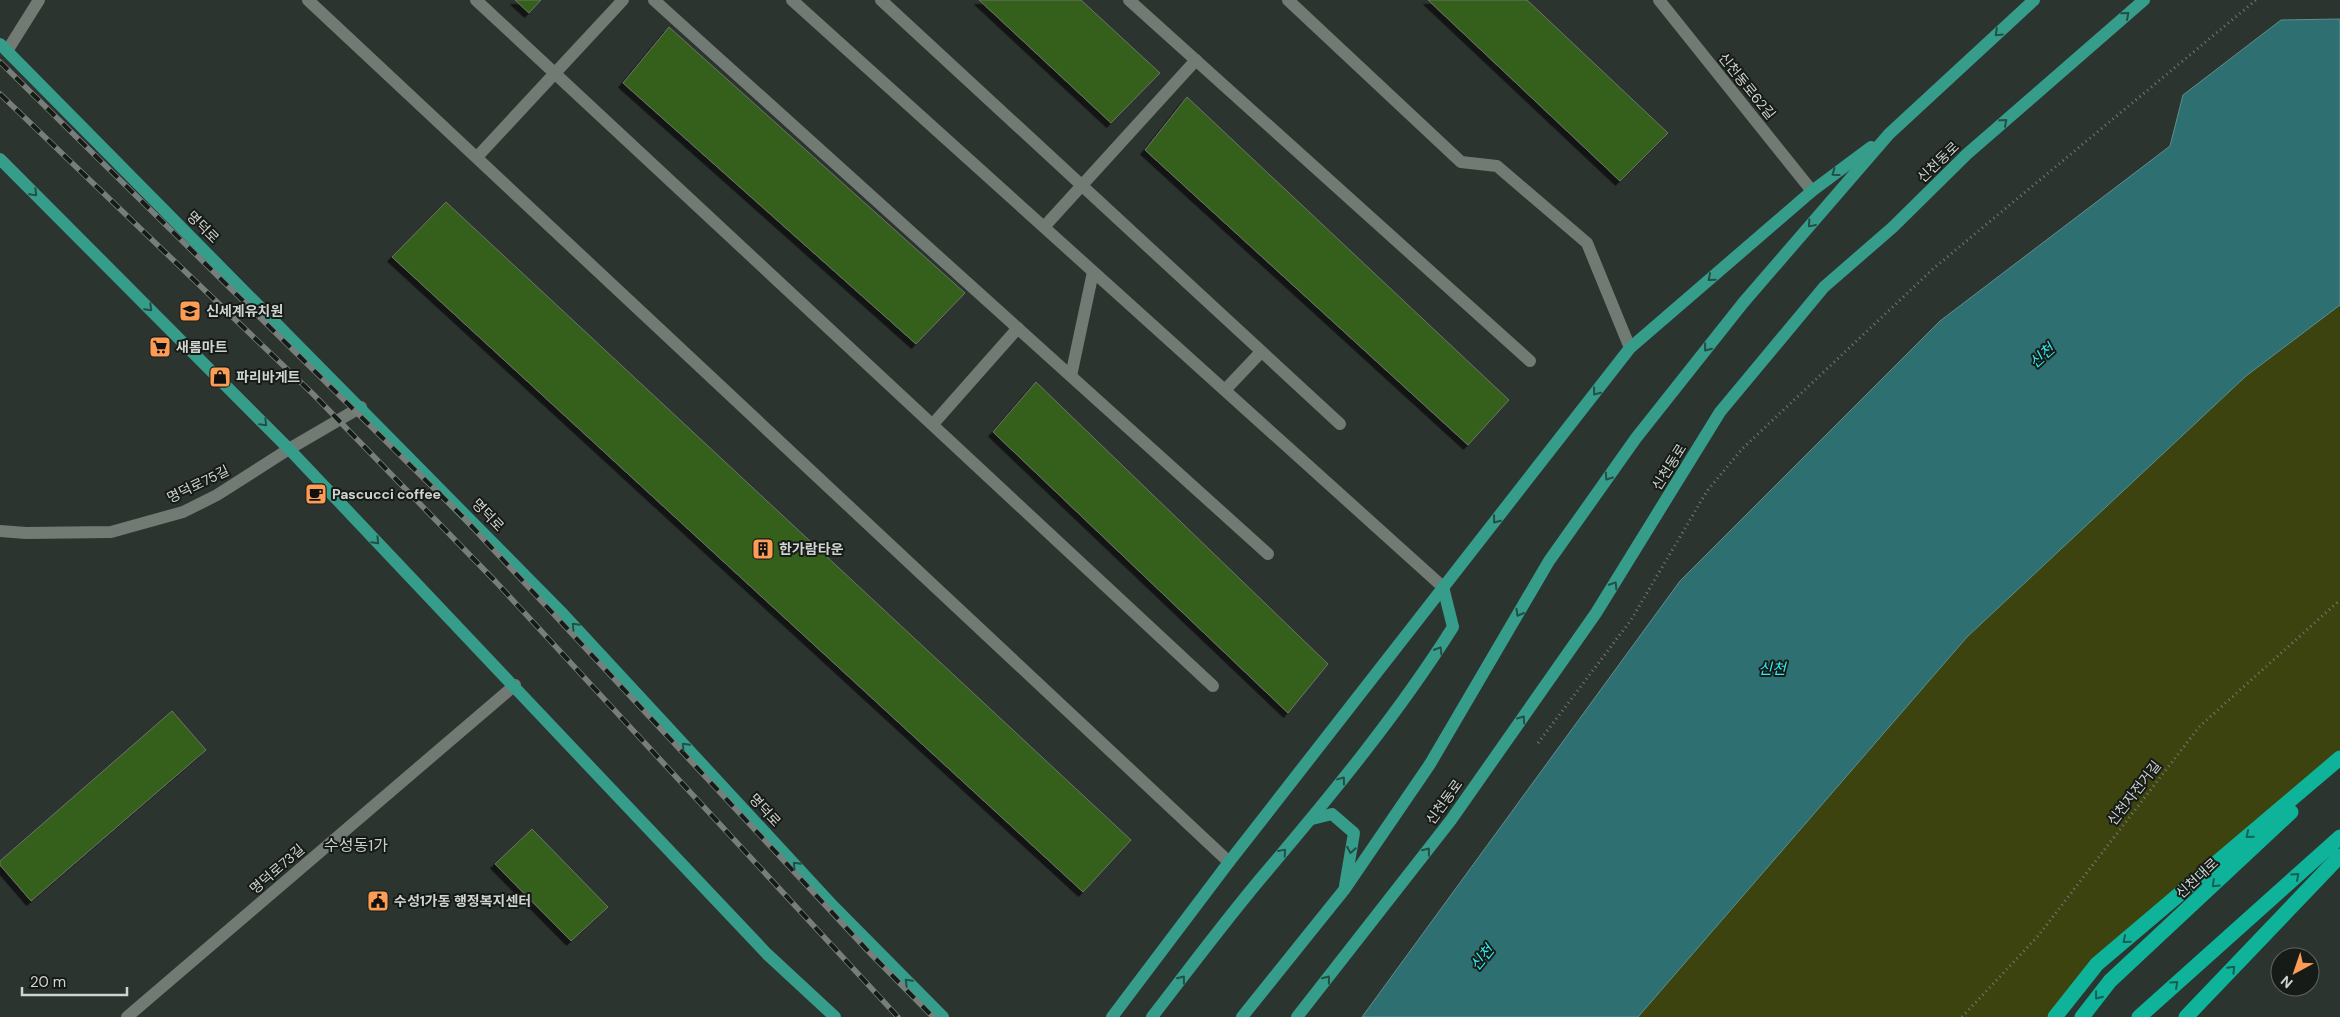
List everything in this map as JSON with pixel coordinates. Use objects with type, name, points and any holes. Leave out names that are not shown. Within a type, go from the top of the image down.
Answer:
[{"type":"highway","points":[[2055,1017],[2097,964],[2340,758]]},
{"type":"highway","name":"신천대로","points":[[2082,1017],[2110,981],[2340,767]]},
{"type":"highway","points":[[2140,1017],[2340,837]]},
{"type":"highway","points":[[2186,1017],[2340,856]]},
{"type":"main road","points":[[1112,1017],[1228,862],[1630,348],[1812,191],[1889,134],[2034,0]]},
{"type":"main road","name":"신천동로","points":[[1296,1017],[1451,820],[1596,613],[1720,412],[1824,287],[1893,227],[1967,154],[2144,0]]},
{"type":"main road","name":"명덕로","points":[[3,48],[361,407],[563,614],[834,907],[942,1017]]},
{"type":"main road","points":[[1242,1017],[1344,890],[1430,764],[1549,561],[1636,438],[1743,303],[1889,134]]},
{"type":"main road","points":[[0,159],[289,449],[515,685],[767,954],[834,1017]]},
{"type":"main road","points":[[1152,1017],[1266,872],[1312,819],[1426,670],[1453,627],[1443,587]]},
{"type":"main road","points":[[1312,819],[1332,814],[1354,833],[1344,890]]},
{"type":"street","points":[[3,48],[39,0]]},
{"type":"street","points":[[308,0],[1228,862]]},
{"type":"street","points":[[476,0],[556,72],[1214,686]]},
{"type":"street","points":[[476,157],[623,0]]},
{"type":"street","points":[[654,0],[1268,554]]},
{"type":"street","points":[[792,0],[1443,587]]},
{"type":"street","points":[[881,0],[1340,424]]},
{"type":"street","points":[[1129,0],[1530,361]]},
{"type":"street","points":[[1288,0],[1461,162],[1497,166],[1587,243],[1630,348]]},
{"type":"street","name":"신천동로62길","points":[[1659,0],[1812,191]]},
{"type":"street","points":[[1044,227],[1196,60]]},
{"type":"street","points":[[1071,376],[1093,272]]},
{"type":"street","points":[[932,424],[1018,328]]},
{"type":"street","points":[[1224,390],[1261,352]]},
{"type":"street","name":"명덕로75길","points":[[0,531],[26,533],[111,532],[183,512],[218,495],[289,449],[361,407]]},
{"type":"street","name":"명덕로73길","points":[[127,1017],[515,685]]},
{"type":"path","points":[[1535,747],[1631,620],[1707,491],[1742,449],[1934,268],[2256,0]]},
{"type":"path","name":"신천자전거길","points":[[1962,1017],[2038,936],[2199,727],[2340,600]]},
{"type":"green space","points":[[2340,305],[2340,758],[2097,964],[2055,1017],[1638,1017],[1967,637],[2246,376]]},
{"type":"water","name":"신천","points":[[2340,19],[2340,305],[2246,376],[1967,637],[1638,1017],[1362,1017],[1680,581],[1940,321],[2170,146],[2183,95],[2281,20]]},
{"type":"building","points":[[515,0],[541,0],[529,13]]},
{"type":"building","points":[[979,0],[1081,0],[1160,73],[1111,123]]},
{"type":"building","points":[[1428,0],[1527,0],[1668,133],[1620,181]]},
{"type":"building","points":[[669,27],[965,293],[916,344],[623,83]]},
{"type":"building","points":[[1187,97],[1509,400],[1468,445],[1145,150]]},
{"type":"building","name":"한가람타운","points":[[446,202],[1131,840],[1083,892],[392,257]]},
{"type":"building","points":[[1036,382],[1328,664],[1288,713],[993,432]]},
{"type":"building","points":[[172,711],[206,750],[31,901],[0,865],[0,861]]},
{"type":"building","points":[[532,829],[608,907],[571,941],[495,864]]},
{"type":"railway","points":[[0,62],[463,517],[868,951],[933,1017]]},
{"type":"railway","points":[[0,94],[313,394],[496,582],[898,1017]]},
{"type":"place","name":"신세계유치원","points":[[190,311]]},
{"type":"place","name":"새롬마트","points":[[160,347]]},
{"type":"place","name":"파리바게트","points":[[220,377]]},
{"type":"place","name":"Pascucci coffee","points":[[316,494]]},
{"type":"place","name":"한가람타운","points":[[763,549]]},
{"type":"place","name":"수성1가동 행정복지센터","points":[[378,901]]},
{"type":"district","name":"수성동1가","points":[[356,845]]}]
